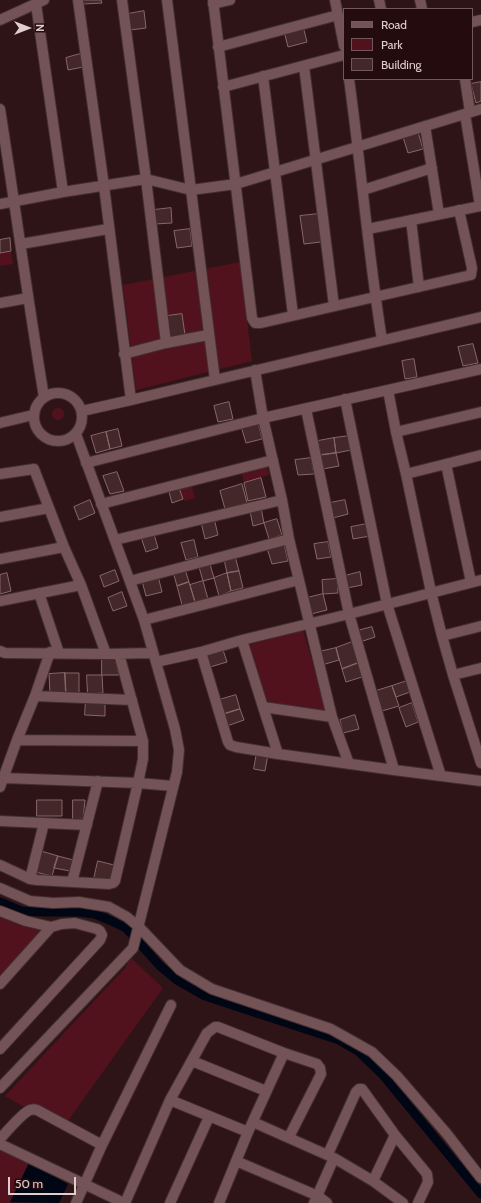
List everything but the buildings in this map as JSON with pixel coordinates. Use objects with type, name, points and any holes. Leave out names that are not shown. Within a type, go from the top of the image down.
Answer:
[{"type":"street","points":[[78,0],[104,186],[108,229],[131,400]]},
{"type":"street","points":[[122,0],[166,343]]},
{"type":"street","points":[[167,0],[214,380]]},
{"type":"street","points":[[230,0],[213,2],[253,321],[257,324],[467,276],[472,273],[472,268],[459,210]]},
{"type":"street","points":[[335,0],[343,41]]},
{"type":"street","points":[[0,20],[40,2],[63,192]]},
{"type":"street","points":[[218,47],[338,15]]},
{"type":"street","points":[[223,87],[343,56]]},
{"type":"street","points":[[304,66],[334,306]]},
{"type":"street","points":[[263,76],[293,315]]},
{"type":"street","points":[[349,80],[375,297],[382,340]]},
{"type":"street","points":[[368,229],[480,206],[467,113],[465,80]]},
{"type":"street","points":[[0,109],[44,397]]},
{"type":"street","points":[[0,204],[146,179],[191,190],[236,184],[481,109]]},
{"type":"street","points":[[425,126],[439,214]]},
{"type":"street","points":[[363,190],[432,168]]},
{"type":"street","points":[[411,220],[419,287]]},
{"type":"street","points":[[21,244],[108,229]]},
{"type":"street","points":[[0,303],[28,298]]},
{"type":"street","points":[[82,411],[481,317]]},
{"type":"street","points":[[124,354],[166,343],[208,335]]},
{"type":"street","points":[[86,463],[263,418],[481,369]]},
{"type":"street","points":[[255,370],[263,418],[309,623],[332,717],[349,764]]},
{"type":"street","points":[[388,390],[431,592],[453,675],[481,763]]},
{"type":"street","points":[[58,392],[72,397],[78,403],[82,411],[82,422],[76,434],[69,439],[53,441],[45,438],[39,433],[35,426],[33,414],[38,403],[49,394],[58,392]]},
{"type":"street","points":[[345,400],[387,604],[441,776]]},
{"type":"street","points":[[306,409],[349,614],[394,770]]},
{"type":"street","points":[[396,432],[481,412]]},
{"type":"street","points":[[0,423],[33,414]]},
{"type":"street","points":[[0,1088],[134,948],[177,772],[179,750],[175,729],[144,620],[76,434]]},
{"type":"street","points":[[406,474],[481,455]]},
{"type":"street","points":[[101,504],[273,460]]},
{"type":"street","points":[[0,651],[5,653],[119,654],[155,657],[201,652],[242,640],[476,581],[446,464]]},
{"type":"street","points":[[0,474],[34,469],[64,547],[81,585],[106,654]]},
{"type":"street","points":[[114,540],[282,500]]},
{"type":"street","points":[[0,517],[49,508]]},
{"type":"street","points":[[130,582],[289,539]]},
{"type":"street","points":[[0,559],[64,547]]},
{"type":"street","points":[[144,620],[299,580]]},
{"type":"street","points":[[0,601],[81,585]]},
{"type":"street","points":[[39,593],[54,653],[17,740],[2,782],[98,781],[173,786]]},
{"type":"street","points":[[442,636],[481,626]]},
{"type":"street","points":[[242,640],[278,754]]},
{"type":"street","points":[[201,652],[228,742],[236,747],[349,764],[481,781]]},
{"type":"street","points":[[0,864],[30,879],[109,884],[113,884],[115,881],[143,758],[143,741],[119,654]]},
{"type":"street","points":[[453,675],[481,668]]},
{"type":"street","points":[[35,696],[132,700]]},
{"type":"street","points":[[263,707],[332,717]]},
{"type":"street","points":[[17,740],[143,741]]},
{"type":"street","points":[[72,882],[98,781]]},
{"type":"street","points":[[0,821],[87,825]]},
{"type":"street","points":[[30,879],[44,823]]},
{"type":"street","points":[[0,888],[30,900],[53,903],[79,902],[109,907],[127,917],[180,970],[212,989],[331,1029],[372,1052],[402,1082],[447,1134],[481,1178]]},
{"type":"street","points":[[0,911],[26,920],[51,926],[75,923],[97,929],[102,935],[100,940],[2,1043]]},
{"type":"street","points":[[0,984],[51,926]]},
{"type":"street","points":[[76,1203],[102,1145],[171,1005]]},
{"type":"street","points":[[0,1144],[125,1203],[170,1100],[206,1033],[215,1027],[317,1064],[321,1070],[321,1074],[289,1137]]},
{"type":"street","points":[[222,1202],[248,1132],[284,1053]]},
{"type":"street","points":[[192,1061],[266,1091]]},
{"type":"street","points":[[316,1200],[331,1156],[356,1092],[359,1089],[362,1089],[395,1135],[428,1174],[428,1182],[418,1203]]},
{"type":"street","points":[[170,1100],[248,1132]]},
{"type":"street","points":[[0,1139],[28,1111],[34,1109],[102,1145]]},
{"type":"street","points":[[170,1203],[209,1117]]},
{"type":"street","points":[[253,1122],[331,1156],[373,1181],[403,1203]]},
{"type":"street","points":[[373,1181],[395,1135]]},
{"type":"street","points":[[236,1161],[316,1200],[327,1203]]},
{"type":"green space","points":[[11,251],[13,264],[0,266],[0,253]]},
{"type":"green space","points":[[240,262],[252,361],[136,390],[123,285]]},
{"type":"green space","points":[[56,408],[60,408],[64,414],[60,420],[56,420],[52,416],[52,412]]},
{"type":"green space","points":[[267,464],[269,475],[244,482],[241,470]]},
{"type":"green space","points":[[191,483],[195,498],[184,501],[179,486]]},
{"type":"green space","points":[[303,630],[327,712],[265,703],[248,645]]},
{"type":"green space","points":[[0,918],[45,927],[0,980]]},
{"type":"green space","points":[[131,958],[163,988],[62,1129],[5,1096],[125,968]]},
{"type":"green space","points":[[0,1148],[29,1163],[10,1203],[0,1203]]},
{"type":"shaded area","points":[[29,1163],[68,1184],[59,1203],[10,1202]]},
{"type":"waterway","points":[[0,902],[21,911],[79,912],[95,914],[126,928],[160,966],[177,980],[205,996],[339,1040],[358,1051],[382,1074],[481,1194]]}]
